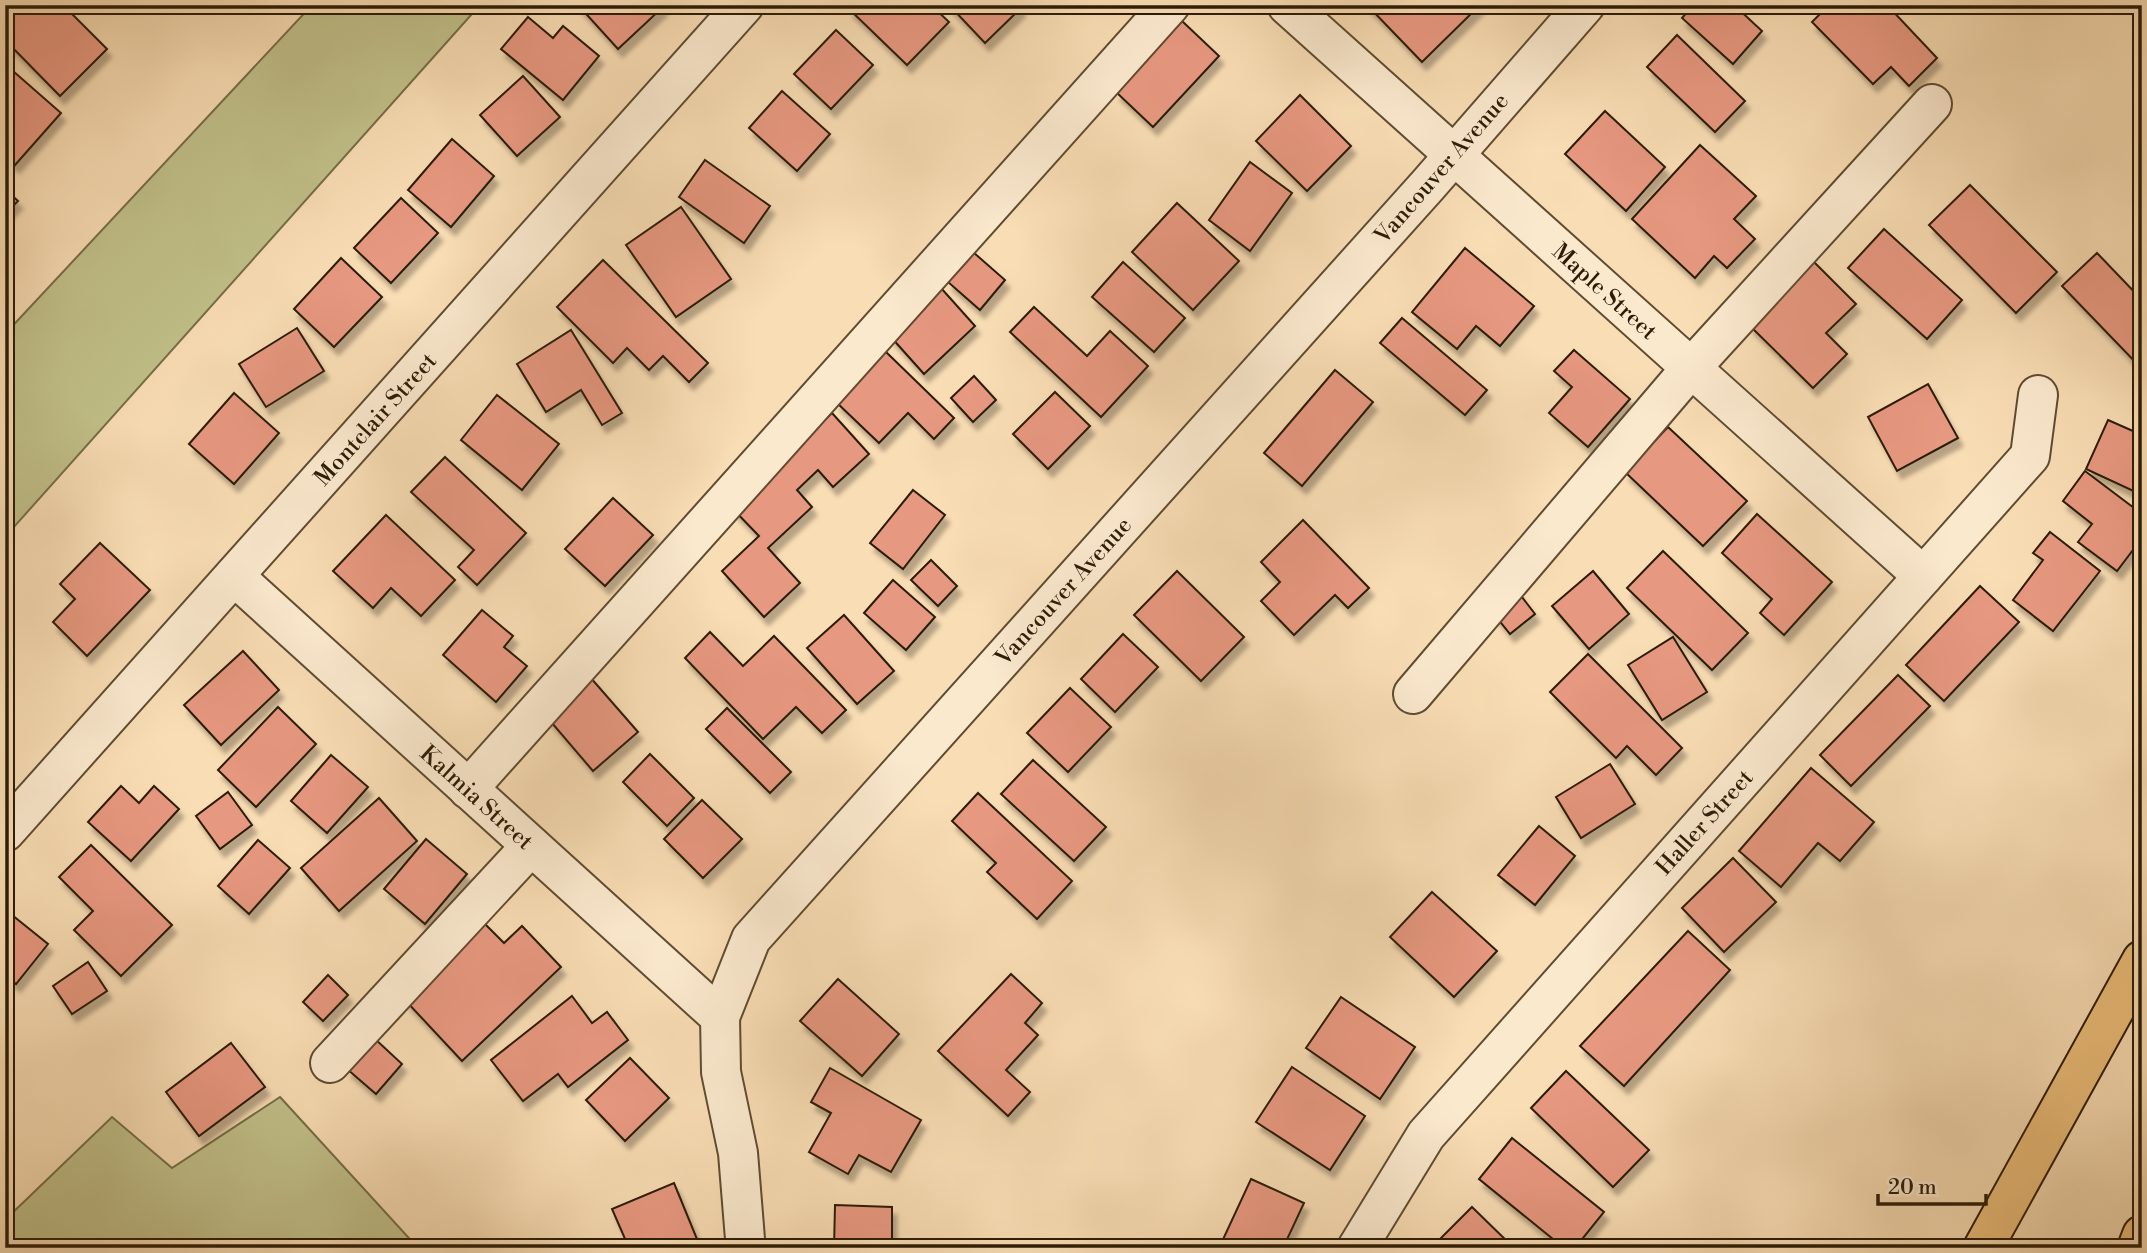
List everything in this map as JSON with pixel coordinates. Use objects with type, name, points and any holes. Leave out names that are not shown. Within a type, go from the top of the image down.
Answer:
[{"type":"highway","points":[[1983,1248],[2142,960]]},
{"type":"highway","points":[[2137,1248],[2142,1235]]},
{"type":"street","name":"Montclair Street","points":[[5,832],[744,5]]},
{"type":"street","points":[[468,789],[1170,5]]},
{"type":"street","name":"Maple Street","points":[[1287,5],[1923,576]]},
{"type":"street","name":"Vancouver Avenue","points":[[744,1248],[746,1239],[738,1153],[721,1072],[720,1017],[751,939],[1454,155],[1585,5]]},
{"type":"street","points":[[1413,694],[1690,368],[1932,104]]},
{"type":"street","name":"Haller Street","points":[[1357,1248],[1426,1135],[2030,456],[2038,395]]},
{"type":"street","name":"Kalmia Street","points":[[234,576],[720,1017]]},
{"type":"street","points":[[330,1063],[531,846]]},
{"type":"shaded area","points":[[312,5],[480,5],[5,537],[5,334]]},
{"type":"shaded area","points":[[280,1097],[418,1248],[5,1248],[5,1220],[112,1117],[172,1168]]},
{"type":"building","points":[[23,5],[63,5],[107,49],[60,96],[5,40],[5,23]]},
{"type":"building","points":[[578,5],[661,5],[663,7],[618,49]]},
{"type":"building","points":[[853,5],[931,5],[949,22],[907,65],[849,9]]},
{"type":"building","points":[[949,5],[1019,5],[1021,8],[985,43]]},
{"type":"building","points":[[1367,5],[1480,5],[1422,62]]},
{"type":"building","points":[[1693,5],[1734,5],[1762,31],[1733,64],[1682,18]]},
{"type":"building","points":[[1829,5],[1887,5],[1937,58],[1909,86],[1891,67],[1873,84],[1812,22]]},
{"type":"building","points":[[528,17],[553,38],[563,26],[599,56],[563,100],[501,49]]},
{"type":"building","points":[[1182,21],[1219,56],[1153,127],[1116,92]]},
{"type":"building","points":[[836,30],[873,65],[831,109],[794,74]]},
{"type":"building","points":[[1677,35],[1745,101],[1715,132],[1647,67]]},
{"type":"building","points":[[5,64],[61,113],[15,165],[5,157]]},
{"type":"building","points":[[523,76],[560,117],[517,156],[480,115]]},
{"type":"building","points":[[782,91],[830,134],[797,171],[749,128]]},
{"type":"building","points":[[1300,95],[1351,146],[1307,191],[1256,141]]},
{"type":"building","points":[[1605,111],[1665,167],[1626,211],[1565,154]]},
{"type":"building","points":[[452,139],[494,176],[451,227],[408,190]]},
{"type":"building","points":[[1700,145],[1756,196],[1734,219],[1755,239],[1727,268],[1714,256],[1695,278],[1632,219]]},
{"type":"building","points":[[705,160],[770,206],[744,243],[679,197]]},
{"type":"building","points":[[1250,162],[1292,193],[1250,251],[1209,220]]},
{"type":"building","points":[[1970,185],[2057,272],[2016,313],[1929,225]]},
{"type":"building","points":[[5,189],[18,201],[5,214]]},
{"type":"building","points":[[401,198],[438,233],[391,283],[354,248]]},
{"type":"building","points":[[1177,203],[1239,261],[1193,310],[1132,252]]},
{"type":"building","points":[[681,207],[731,279],[676,317],[626,245]]},
{"type":"building","points":[[1884,229],[1962,300],[1927,339],[1848,268]]},
{"type":"building","points":[[1465,248],[1534,306],[1500,346],[1476,326],[1457,349],[1412,312]]},
{"type":"building","points":[[973,252],[1005,280],[980,310],[948,282]]},
{"type":"building","points":[[2097,253],[2142,300],[2142,369],[2062,286]]},
{"type":"building","points":[[341,258],[382,297],[334,347],[294,309]]},
{"type":"building","points":[[603,260],[708,363],[689,382],[663,356],[649,370],[627,348],[613,363],[557,307]]},
{"type":"building","points":[[1813,261],[1856,304],[1826,333],[1847,354],[1813,388],[1749,325]]},
{"type":"building","points":[[1123,262],[1185,318],[1154,352],[1092,297]]},
{"type":"building","points":[[941,288],[975,326],[924,374],[890,336]]},
{"type":"building","points":[[1034,307],[1087,356],[1110,331],[1148,366],[1101,417],[1010,332]]},
{"type":"building","points":[[1402,318],[1487,390],[1465,415],[1380,343]]},
{"type":"building","points":[[297,328],[324,371],[266,407],[239,364]]},
{"type":"building","points":[[571,330],[622,413],[602,425],[581,390],[546,412],[517,364]]},
{"type":"building","points":[[1574,350],[1630,399],[1588,447],[1549,413],[1572,387],[1554,371]]},
{"type":"building","points":[[885,351],[954,418],[934,439],[908,413],[879,443],[836,402]]},
{"type":"building","points":[[1335,370],[1373,402],[1302,486],[1264,453]]},
{"type":"building","points":[[974,376],[996,400],[973,422],[951,398]]},
{"type":"building","points":[[1928,384],[1958,438],[1897,471],[1868,417]]},
{"type":"building","points":[[1055,392],[1090,426],[1048,469],[1013,434]]},
{"type":"building","points":[[234,393],[279,433],[234,484],[189,444]]},
{"type":"building","points":[[497,395],[559,444],[522,490],[461,440]]},
{"type":"building","points":[[832,413],[869,454],[833,487],[818,470],[797,490],[812,507],[768,548],[800,583],[764,617],[722,571],[759,536],[731,507]]},
{"type":"building","points":[[2108,420],[2142,435],[2142,495],[2086,469]]},
{"type":"building","points":[[1668,427],[1747,501],[1703,546],[1625,472]]},
{"type":"building","points":[[445,457],[526,533],[477,585],[458,567],[474,550],[411,492]]},
{"type":"building","points":[[2085,471],[2142,514],[2142,538],[2117,571],[2078,542],[2092,524],[2063,501]]},
{"type":"building","points":[[913,490],[945,515],[903,569],[870,543]]},
{"type":"building","points":[[613,498],[653,535],[605,586],[565,549]]},
{"type":"building","points":[[1757,514],[1832,582],[1784,635],[1760,613],[1772,599],[1722,553]]},
{"type":"building","points":[[386,515],[455,580],[421,616],[391,588],[373,608],[333,571]]},
{"type":"building","points":[[1303,520],[1369,588],[1348,608],[1335,595],[1294,635],[1261,601],[1280,582],[1261,562]]},
{"type":"building","points":[[2050,532],[2100,571],[2053,631],[2013,600],[2043,560],[2033,553]]},
{"type":"building","points":[[100,543],[150,590],[87,656],[53,622],[75,599],[60,584]]},
{"type":"building","points":[[1663,551],[1748,633],[1712,670],[1627,588]]},
{"type":"building","points":[[931,560],[957,586],[938,606],[911,580]]},
{"type":"building","points":[[1177,571],[1244,637],[1201,681],[1134,615]]},
{"type":"building","points":[[1593,571],[1629,614],[1589,649],[1552,606]]},
{"type":"building","points":[[893,580],[935,617],[906,650],[864,613]]},
{"type":"building","points":[[1980,586],[2019,622],[1944,701],[1906,665]]},
{"type":"building","points":[[1515,588],[1535,614],[1510,634],[1490,609]]},
{"type":"building","points":[[482,610],[513,636],[504,647],[527,666],[496,702],[443,655]]},
{"type":"building","points":[[844,615],[894,671],[857,704],[807,648]]},
{"type":"building","points":[[710,632],[743,666],[774,636],[846,710],[822,733],[796,707],[763,739],[685,658]]},
{"type":"building","points":[[1123,634],[1158,667],[1115,712],[1081,679]]},
{"type":"building","points":[[1673,637],[1707,692],[1662,720],[1628,665]]},
{"type":"building","points":[[243,651],[279,690],[221,745],[184,705]]},
{"type":"building","points":[[1588,654],[1682,748],[1656,775],[1627,746],[1616,758],[1550,692]]},
{"type":"building","points":[[1898,675],[1930,706],[1851,786],[1820,755]]},
{"type":"building","points":[[590,677],[638,732],[593,771],[546,716]]},
{"type":"building","points":[[1070,688],[1111,727],[1068,772],[1027,733]]},
{"type":"building","points":[[278,707],[316,744],[256,807],[218,770]]},
{"type":"building","points":[[727,708],[791,772],[770,793],[706,729]]},
{"type":"building","points":[[650,754],[694,798],[667,826],[623,782]]},
{"type":"building","points":[[331,755],[368,787],[327,833],[291,801]]},
{"type":"building","points":[[1033,760],[1106,827],[1074,861],[1001,794]]},
{"type":"building","points":[[1610,764],[1635,804],[1581,838],[1556,797]]},
{"type":"building","points":[[1811,768],[1874,822],[1840,861],[1818,843],[1781,887],[1739,851]]},
{"type":"building","points":[[121,786],[139,803],[154,786],[179,809],[131,861],[88,822]]},
{"type":"building","points":[[228,792],[252,825],[220,849],[196,816]]},
{"type":"building","points":[[978,793],[1072,881],[1037,919],[987,872],[996,863],[952,821]]},
{"type":"building","points":[[379,798],[417,841],[339,911],[301,868]]},
{"type":"building","points":[[702,800],[742,839],[703,878],[664,839]]},
{"type":"building","points":[[1539,826],[1575,856],[1535,905],[1498,875]]},
{"type":"building","points":[[426,839],[467,874],[425,924],[384,889]]},
{"type":"building","points":[[258,840],[290,868],[249,914],[218,886]]},
{"type":"building","points":[[91,845],[172,925],[121,976],[74,930],[93,911],[59,877]]},
{"type":"building","points":[[1733,858],[1776,902],[1724,952],[1682,908]]},
{"type":"building","points":[[1432,892],[1497,951],[1454,997],[1390,937]]},
{"type":"building","points":[[12,915],[48,944],[16,984],[5,975],[5,923]]},
{"type":"building","points":[[485,924],[504,943],[522,926],[561,967],[462,1061],[405,1000]]},
{"type":"building","points":[[1688,931],[1730,970],[1624,1086],[1580,1046]]},
{"type":"building","points":[[88,962],[107,991],[72,1014],[53,986]]},
{"type":"building","points":[[1011,974],[1042,1003],[1025,1023],[1038,1035],[1006,1070],[1030,1092],[1008,1116],[938,1051]]},
{"type":"building","points":[[328,975],[348,995],[323,1021],[303,1002]]},
{"type":"building","points":[[838,979],[899,1034],[862,1076],[800,1021]]},
{"type":"building","points":[[572,996],[592,1023],[607,1012],[628,1040],[568,1087],[558,1074],[523,1101],[491,1060]]},
{"type":"building","points":[[1341,997],[1415,1047],[1380,1099],[1306,1048]]},
{"type":"building","points":[[374,1038],[402,1064],[376,1094],[347,1069]]},
{"type":"building","points":[[231,1043],[265,1087],[199,1136],[166,1092]]},
{"type":"building","points":[[630,1058],[669,1098],[625,1141],[586,1100]]},
{"type":"building","points":[[1292,1067],[1365,1116],[1330,1170],[1256,1122]]},
{"type":"building","points":[[830,1068],[921,1120],[891,1172],[859,1155],[848,1174],[809,1152],[831,1113],[811,1102]]},
{"type":"building","points":[[1566,1071],[1649,1150],[1613,1187],[1531,1108]]},
{"type":"building","points":[[1512,1138],[1604,1212],[1575,1248],[1564,1248],[1479,1179]]},
{"type":"building","points":[[1251,1179],[1304,1203],[1283,1248],[1219,1248]]},
{"type":"building","points":[[674,1183],[699,1244],[690,1248],[629,1248],[612,1209]]},
{"type":"building","points":[[835,1205],[892,1207],[892,1248],[834,1248]]},
{"type":"building","points":[[1472,1207],[1514,1248],[1441,1248],[1436,1243]]}]
